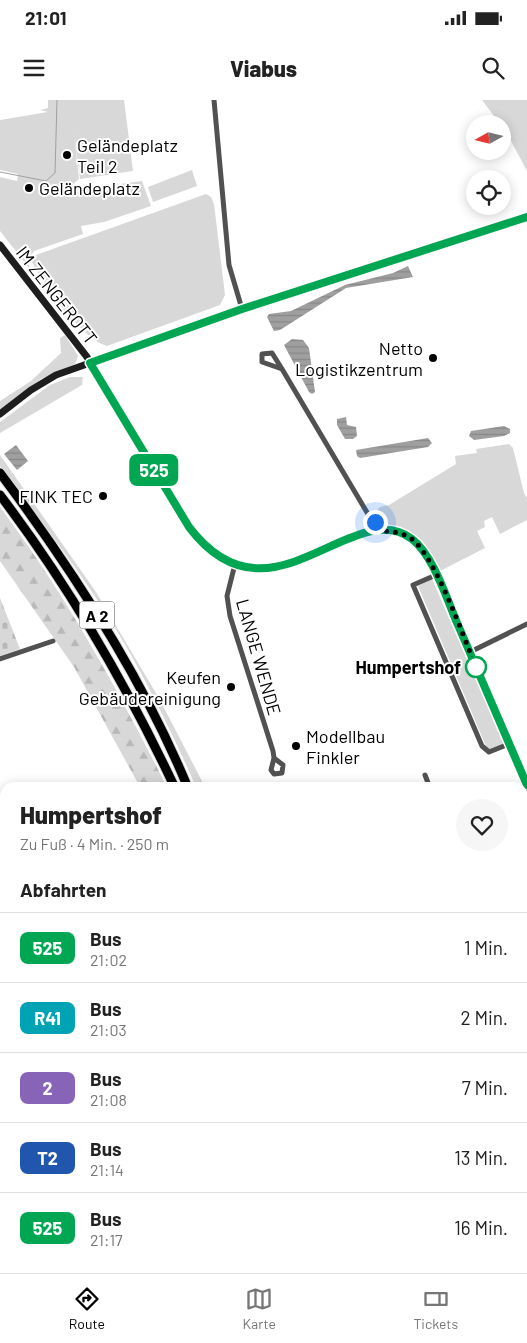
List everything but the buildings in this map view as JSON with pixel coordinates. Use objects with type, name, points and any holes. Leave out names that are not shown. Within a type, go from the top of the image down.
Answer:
[{"type":"highway","name":"A 2","points":[[0,473],[43,531],[118,650],[161,731],[185,782]]},
{"type":"highway","name":"A 2","points":[[0,494],[48,561],[109,658],[143,720],[172,782]]},
{"type":"main road","points":[[0,414],[47,379],[242,309],[527,217]]},
{"type":"main road","name":"IM ZENGEROTT","points":[[0,246],[90,363],[189,527],[211,551],[235,564],[259,569],[277,567],[362,535],[378,531]]},
{"type":"main road","points":[[378,531],[398,532],[412,540],[423,552],[436,575],[526,782]]},
{"type":"street","points":[[214,100],[229,265],[242,309]]},
{"type":"street","points":[[282,369],[378,531]]},
{"type":"street","name":"LANGE WENDE","points":[[235,564],[227,596],[230,616],[274,758]]},
{"type":"street","points":[[436,575],[413,585],[482,746],[489,752],[509,744]]},
{"type":"street","points":[[470,652],[527,624]]},
{"type":"street","points":[[0,659],[53,641]]},
{"type":"street","points":[[425,775],[428,782]]},
{"type":"green space","points":[[48,100],[124,100],[133,171],[80,179],[74,132],[79,179],[73,184],[55,186],[63,192],[142,181],[151,206],[104,222],[81,226],[83,234],[34,251],[29,259],[29,268],[0,231],[0,177],[17,181],[18,174],[0,170],[0,120],[48,112],[40,110],[48,108]]},
{"type":"green space","points":[[482,100],[527,100],[527,171],[511,141],[511,115],[493,115]]},
{"type":"green space","points":[[192,170],[197,186],[153,202],[148,187]]},
{"type":"green space","points":[[206,194],[211,197],[214,204],[225,295],[220,305],[107,346],[97,342],[87,334],[66,312],[32,262],[36,255]]},
{"type":"green space","points":[[65,335],[78,356],[75,364],[41,379],[0,410],[0,401],[31,381],[61,353],[60,338]]},
{"type":"green space","points":[[70,377],[83,377],[82,385],[0,433],[0,422],[50,385]]},
{"type":"green space","points":[[509,444],[513,448],[524,493],[527,498],[527,520],[500,534],[492,517],[484,521],[485,527],[477,531],[485,548],[442,570],[437,570],[417,539],[406,532],[388,527],[372,515],[380,507],[389,505],[456,464],[455,456],[477,453],[476,449]]},
{"type":"green space","points":[[0,455],[96,592],[160,700],[202,782],[194,782],[161,712],[107,615],[81,576],[0,466]]},
{"type":"green space","points":[[0,507],[47,574],[90,644],[130,715],[164,782],[137,782],[74,667],[0,561]]},
{"type":"green space","points":[[432,579],[504,744],[488,751],[418,586]]},
{"type":"green space","points":[[0,598],[20,649],[0,656]]},
{"type":"shaded area","points":[[408,266],[413,277],[346,288],[280,330],[274,331],[267,317],[269,314],[291,311],[345,285],[393,273]]},
{"type":"shaded area","points":[[292,339],[303,340],[309,348],[315,392],[312,394],[309,392],[284,345]]},
{"type":"shaded area","points":[[346,417],[347,425],[356,427],[357,436],[353,439],[345,439],[337,425],[337,419]]},
{"type":"shaded area","points":[[504,426],[510,429],[510,433],[504,436],[474,440],[469,436],[471,431]]},
{"type":"shaded area","points":[[428,438],[432,443],[428,447],[360,458],[357,456],[356,450]]},
{"type":"shaded area","points":[[16,445],[28,461],[17,470],[4,454]]},
{"type":"waterway","points":[[0,172],[46,181],[55,173],[57,100]]},
{"type":"bus line","name":"525","points":[[526,782],[439,582],[430,563],[418,545],[398,532],[378,531],[362,535],[292,563],[277,567],[259,569],[246,567],[222,558],[200,542],[189,527],[90,363],[242,309],[527,217]]},
{"type":"place","name":"Geländeplatz Teil 2","points":[[67,155]]},
{"type":"place","name":"Geländeplatz","points":[[29,188]]},
{"type":"place","name":"Netto Logistikzentrum","points":[[433,358]]},
{"type":"place","name":"FINK TEC","points":[[103,496]]},
{"type":"place","name":"Humpertshof","points":[[476,667]]},
{"type":"place","name":"Keufen Gebäudereinigung","points":[[231,687]]},
{"type":"place","name":"Modellbau Finkler","points":[[296,746]]},
{"type":"route","points":[[375,522],[378,531],[398,532],[412,540],[423,552],[439,582],[476,667]]}]
